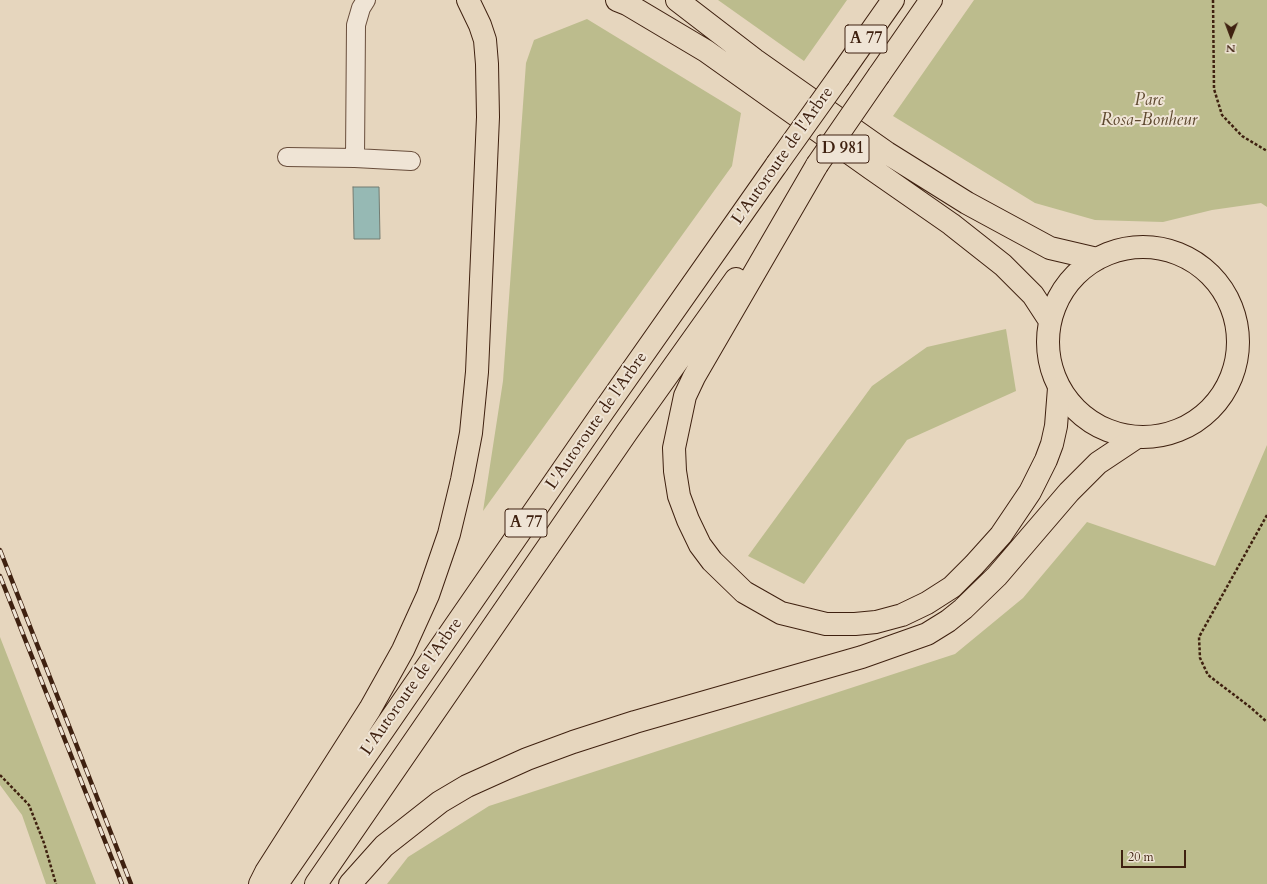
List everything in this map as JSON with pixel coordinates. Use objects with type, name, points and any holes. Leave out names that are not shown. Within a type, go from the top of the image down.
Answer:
[{"type":"main road","points":[[260,884],[266,872],[370,709],[403,650],[428,595],[449,534],[462,480],[471,433],[477,372],[488,117],[485,40],[480,25],[468,0]]},
{"type":"main road","name":"D 981","points":[[618,0],[706,51],[872,170],[951,224],[1003,265],[1033,295],[1050,321]]},
{"type":"main road","name":"D 981","points":[[677,0],[755,60],[887,153],[954,194],[1050,248],[1097,259]]},
{"type":"main road","name":"L'Autoroute de l'Arbre","points":[[277,884],[600,416],[893,0]]},
{"type":"main road","name":"L'Autoroute de l'Arbre","points":[[316,884],[627,432],[817,165],[931,0]]},
{"type":"main road","points":[[817,165],[694,377],[685,396],[674,448],[675,471],[679,496],[700,545],[712,561],[744,592],[781,613],[826,624],[855,624],[876,622],[902,615],[927,603],[952,587],[974,565],[1001,534],[1030,492],[1046,460],[1052,444],[1056,426],[1059,388]]},
{"type":"main road","points":[[1137,247],[1158,248],[1178,254],[1196,263],[1212,276],[1224,293],[1233,312],[1238,332],[1238,352],[1233,373],[1224,392],[1212,408],[1196,421],[1178,431],[1158,436],[1137,437],[1118,434],[1094,424],[1084,417],[1070,403],[1059,388],[1052,372],[1048,355],[1050,321],[1055,305],[1062,291],[1072,278],[1084,267],[1097,259],[1116,251],[1137,247]]},
{"type":"main road","points":[[350,884],[384,846],[440,802],[468,786],[527,759],[628,724],[862,657],[927,634],[948,621],[963,609],[997,576],[1069,492],[1098,463],[1137,437]]},
{"type":"street","points":[[355,158],[356,26],[361,8],[366,0]]},
{"type":"street","points":[[287,158],[355,158],[411,161]]},
{"type":"path","points":[[1213,0],[1214,89],[1222,115],[1242,136],[1267,150]]},
{"type":"path","points":[[1267,515],[1199,637],[1200,658],[1208,675],[1267,722]]},
{"type":"path","points":[[0,775],[29,805],[44,844],[56,884]]},
{"type":"green space","points":[[718,0],[847,0],[804,61]]},
{"type":"green space","name":"Parc Rosa-Bonheur","points":[[974,0],[1267,0],[1267,207],[1261,203],[1212,210],[1163,222],[1095,220],[1035,203],[893,116]]},
{"type":"green space","points":[[587,19],[741,113],[732,166],[483,511],[503,381],[526,63],[534,40]]},
{"type":"green space","points":[[1006,329],[1016,391],[907,440],[804,584],[748,556],[872,386],[927,347]]},
{"type":"green space","points":[[1267,445],[1267,884],[387,884],[408,857],[489,806],[955,654],[1023,598],[1087,522],[1215,566]]},
{"type":"green space","points":[[0,637],[96,884],[46,884],[22,815],[0,785]]},
{"type":"water","points":[[353,187],[379,187],[380,239],[354,239]]},
{"type":"railway","points":[[0,550],[131,884]]},
{"type":"railway","points":[[0,576],[122,884]]}]
